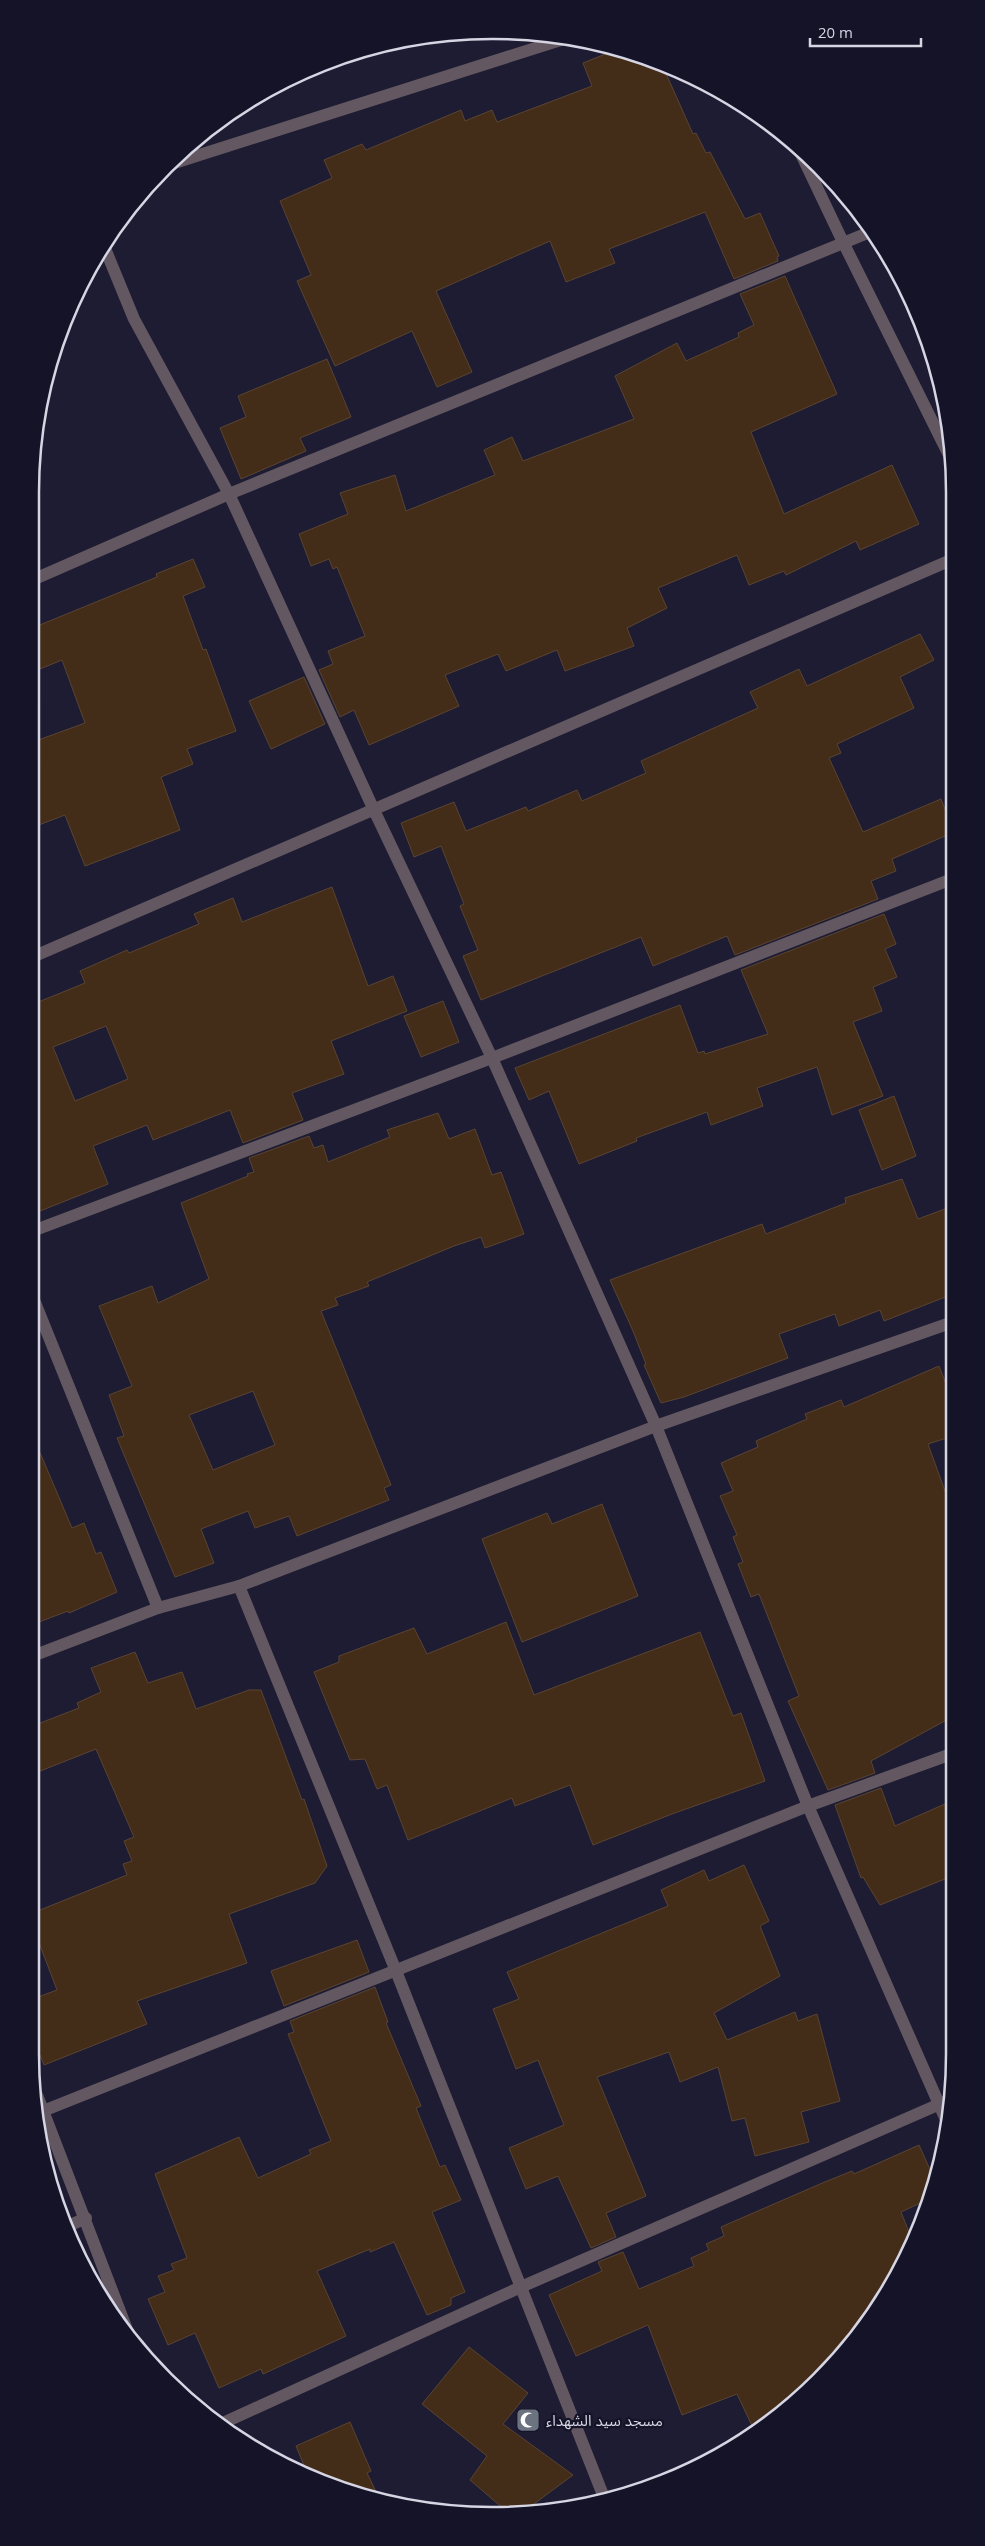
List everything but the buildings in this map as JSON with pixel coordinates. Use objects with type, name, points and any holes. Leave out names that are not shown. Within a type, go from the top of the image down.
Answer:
[{"type":"street","points":[[184,160],[551,43]]},
{"type":"street","points":[[806,165],[943,443]]},
{"type":"street","points":[[39,577],[229,494],[865,234]]},
{"type":"street","points":[[107,254],[134,319],[229,494],[373,808],[492,1058],[656,1426],[808,1806],[943,2100]]},
{"type":"street","points":[[39,954],[373,808],[946,562]]},
{"type":"street","points":[[39,1229],[492,1058],[946,881]]},
{"type":"street","points":[[39,1312],[158,1608]]},
{"type":"street","points":[[39,1654],[158,1608],[239,1586],[656,1426],[946,1324]]},
{"type":"street","points":[[239,1586],[396,1971],[521,2288],[599,2495]]},
{"type":"street","points":[[122,2315],[86,2218],[43,2111],[808,1806],[946,1757]]},
{"type":"street","points":[[227,2421],[521,2288],[943,2102]]},
{"type":"street","points":[[72,2224],[86,2218]]},
{"type":"place","name":"مسجد سيد الشهداء","points":[[528,2420]]}]
